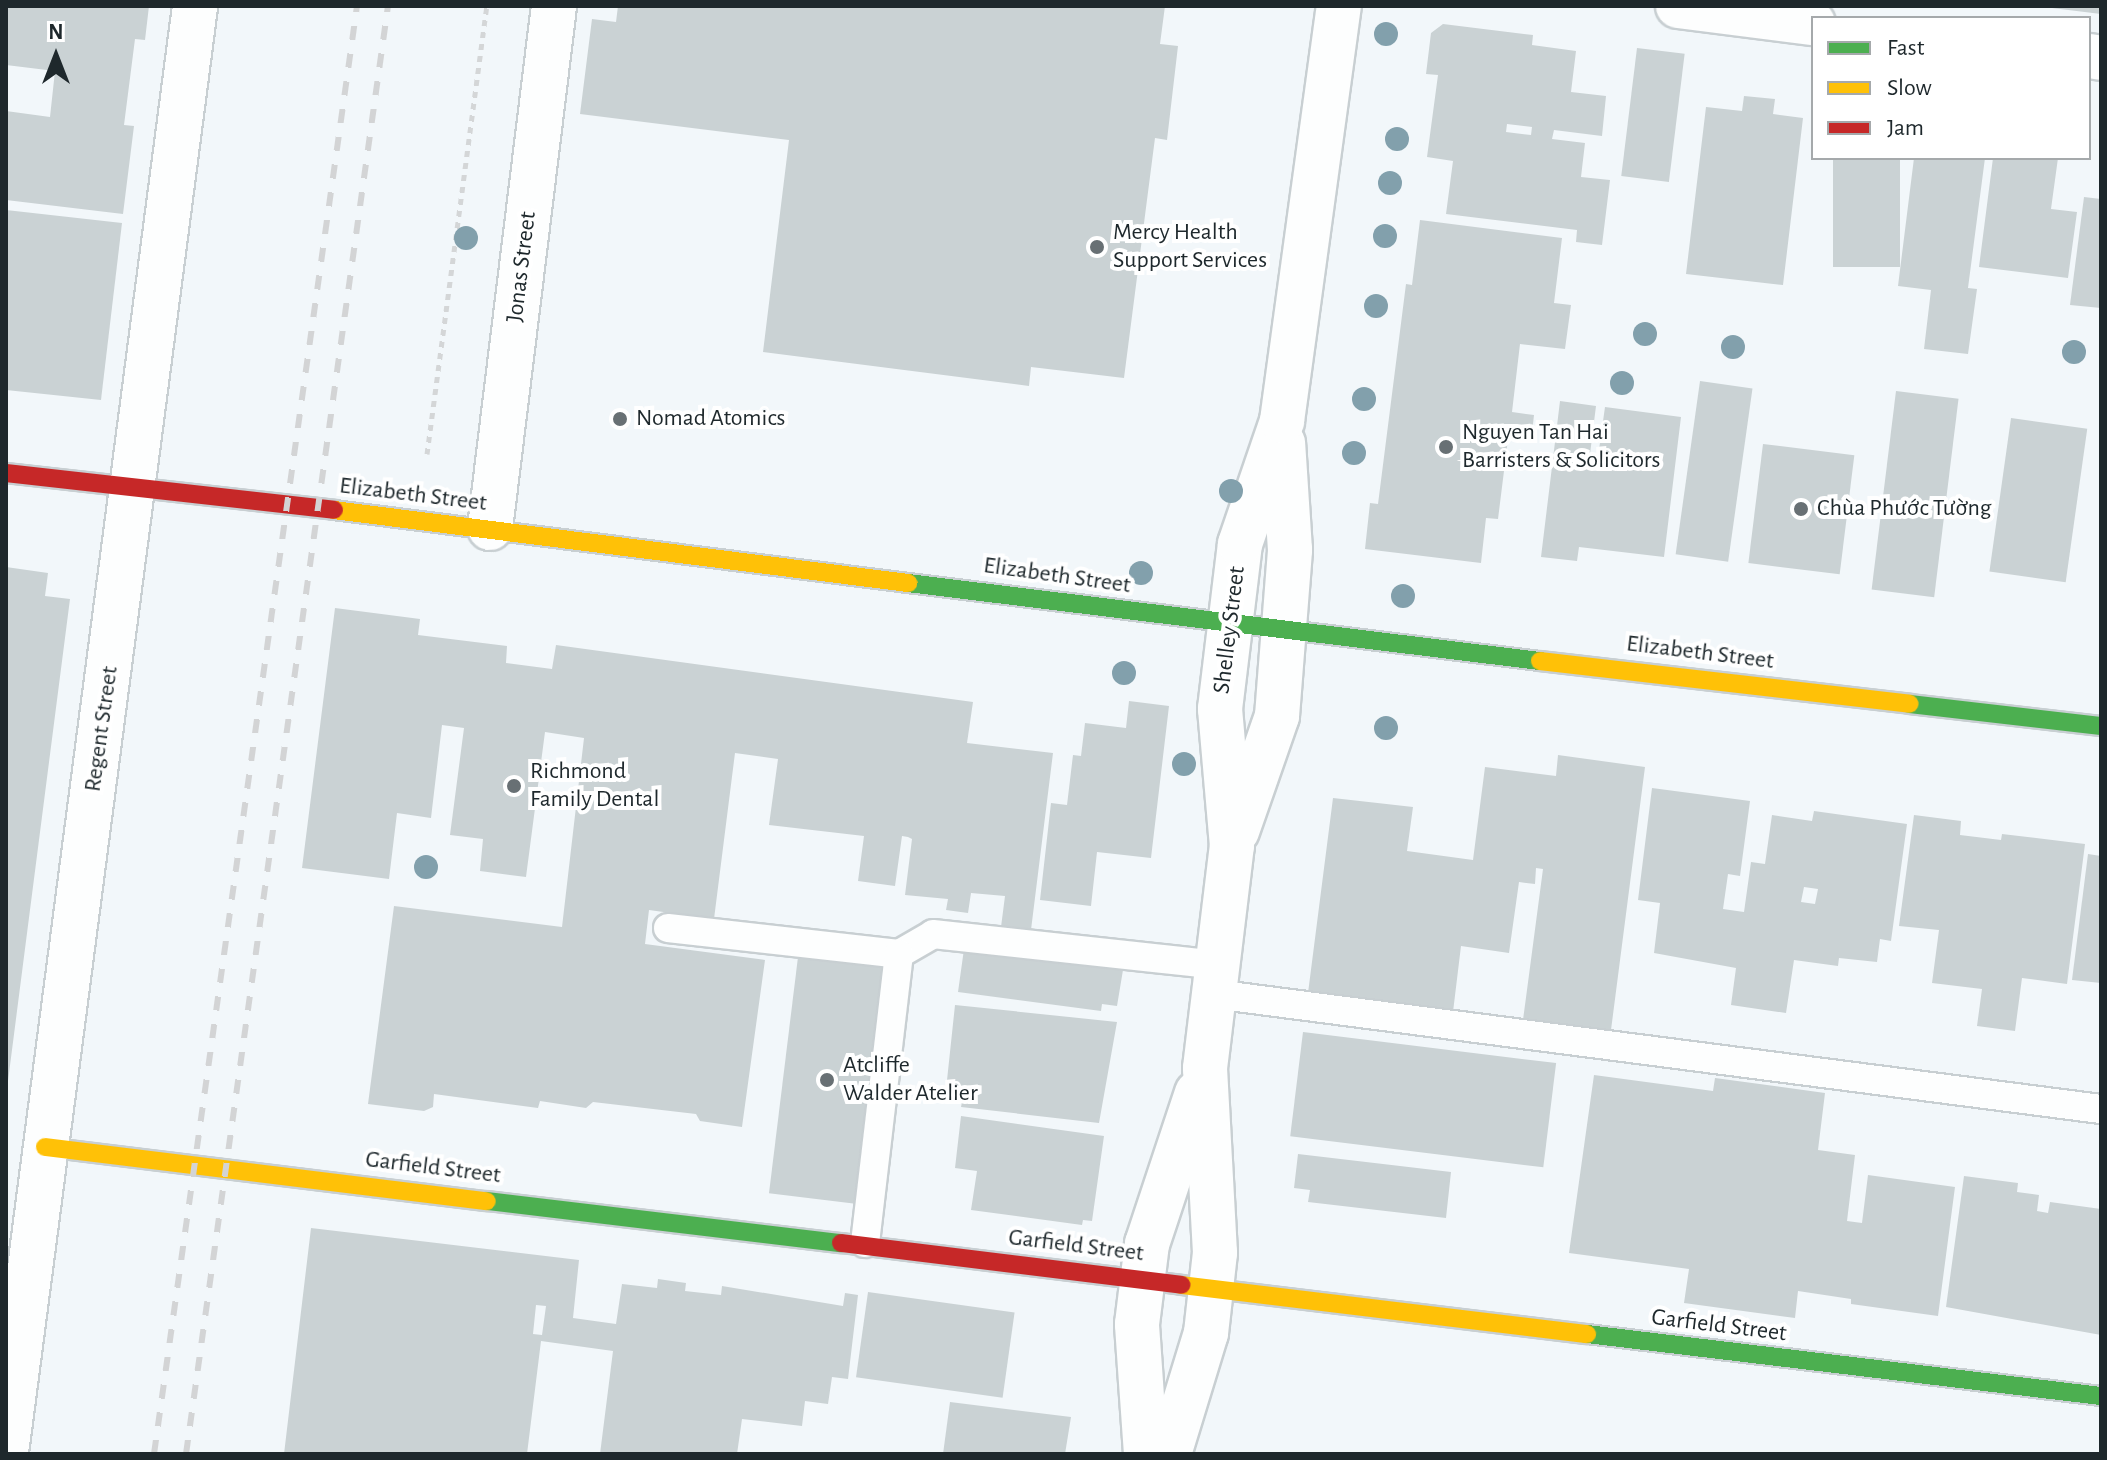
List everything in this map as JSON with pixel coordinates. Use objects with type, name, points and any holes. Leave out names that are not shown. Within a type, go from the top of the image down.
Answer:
[{"type":"street","name":"Regent Street","points":[[6,1452],[135,487],[195,6]]},
{"type":"street","name":"Jonas Street","points":[[490,528],[554,6]]},
{"type":"street","name":"Shelley Street","points":[[1169,1454],[1206,1333],[1215,1253],[1205,1068],[1232,846],[1220,709],[1240,544],[1282,421],[1339,6]]},
{"type":"street","points":[[1678,6],[1811,23]]},
{"type":"street","name":"Shelley Street","points":[[1232,846],[1277,716],[1290,550],[1282,421]]},
{"type":"street","name":"Elizabeth Street","points":[[6,473],[490,528],[1284,632],[2101,726]]},
{"type":"street","name":"Shelley Street","points":[[1146,1454],[1137,1324],[1147,1244],[1205,1068]]},
{"type":"street","name":"Garfield Street","points":[[45,1147],[865,1243],[2101,1396]]},
{"type":"lane","points":[[668,928],[899,954],[933,934],[1216,980],[2101,1109]]},
{"type":"lane","points":[[865,1243],[899,954]]},
{"type":"path","points":[[427,454],[487,6]]},
{"type":"building","points":[[6,6],[149,6],[145,40],[135,39],[124,125],[134,126],[123,214],[6,200],[6,111],[50,117],[55,71],[6,65]]},
{"type":"building","points":[[618,6],[1165,6],[1160,44],[1178,46],[1167,140],[1155,138],[1124,378],[1031,367],[1029,386],[763,352],[789,140],[580,114],[592,19],[616,22]]},
{"type":"building","points":[[2101,6],[2101,14],[2052,8]]},
{"type":"building","points":[[1443,24],[1533,35],[1532,45],[1576,51],[1571,92],[1606,96],[1602,136],[1554,130],[1552,139],[1585,143],[1581,177],[1610,180],[1602,245],[1576,242],[1577,230],[1446,214],[1453,161],[1427,157],[1438,75],[1426,74],[1431,33]],"holes":[[[1507,124],[1532,127],[1531,135],[1506,132]]]},
{"type":"building","points":[[1637,48],[1685,54],[1669,182],[1621,176]]},
{"type":"building","points":[[1744,96],[1775,99],[1773,114],[1803,118],[1783,285],[1686,274],[1706,107],[1742,111]]},
{"type":"building","points":[[1833,160],[1900,160],[1900,267],[1833,267]]},
{"type":"building","points":[[1914,160],[1985,160],[1968,288],[1977,289],[1968,354],[1924,349],[1931,290],[1898,286]]},
{"type":"building","points":[[1993,160],[2058,160],[2051,209],[2077,212],[2068,278],[1979,267]]},
{"type":"building","points":[[2084,197],[2101,199],[2101,308],[2070,305]]},
{"type":"building","points":[[6,210],[122,223],[101,400],[6,390]]},
{"type":"building","points":[[1420,220],[1562,238],[1554,303],[1571,305],[1565,349],[1520,344],[1512,412],[1534,415],[1532,433],[1509,431],[1498,519],[1486,518],[1481,563],[1365,549],[1370,503],[1378,504],[1406,284],[1412,285]]},
{"type":"building","points":[[1700,381],[1752,388],[1728,562],[1676,554]]},
{"type":"building","points":[[1896,391],[1959,399],[1934,597],[1872,590]]},
{"type":"building","points":[[1560,401],[1596,406],[1588,470],[1596,471],[1605,407],[1681,417],[1664,557],[1579,547],[1577,561],[1541,557]]},
{"type":"building","points":[[2011,418],[2087,429],[2066,582],[1989,571]]},
{"type":"building","name":"Chùa Phước Tường","points":[[1763,444],[1854,455],[1840,574],[1748,563]]},
{"type":"building","points":[[6,567],[48,573],[45,596],[70,599],[8,1081]]},
{"type":"building","points":[[335,608],[420,619],[418,635],[507,646],[506,663],[552,669],[556,645],[973,702],[967,743],[1053,753],[1031,930],[1001,927],[1005,896],[971,893],[968,913],[946,910],[948,899],[905,895],[912,839],[908,837],[902,836],[895,886],[858,881],[864,836],[769,825],[778,759],[735,753],[714,919],[649,910],[645,944],[765,960],[742,1127],[700,1121],[696,1114],[593,1102],[586,1108],[540,1101],[538,1108],[434,1094],[433,1107],[424,1111],[368,1104],[394,906],[562,927],[584,738],[545,732],[526,877],[480,871],[483,839],[450,835],[464,728],[442,725],[431,818],[397,813],[389,879],[302,868]]},
{"type":"building","points":[[1129,701],[1169,706],[1151,858],[1097,852],[1091,906],[1040,900],[1051,803],[1067,805],[1073,755],[1081,756],[1085,723],[1126,728]]},
{"type":"building","points":[[1558,755],[1645,767],[1611,1030],[1523,1020],[1543,869],[1536,868],[1535,884],[1519,882],[1509,953],[1461,946],[1453,1012],[1308,993],[1333,798],[1413,807],[1407,851],[1473,860],[1485,767],[1556,776]]},
{"type":"building","points":[[1652,788],[1750,801],[1740,876],[1728,874],[1723,909],[1744,912],[1751,862],[1765,864],[1772,815],[1812,821],[1814,811],[1907,824],[1891,941],[1880,939],[1877,962],[1839,958],[1838,966],[1794,960],[1786,1013],[1731,1005],[1736,968],[1654,953],[1660,903],[1638,900]],"holes":[[[1804,887],[1818,889],[1815,904],[1801,902]]]},
{"type":"building","points":[[1914,815],[1961,821],[1960,835],[2001,840],[2002,834],[2085,844],[2067,984],[2022,978],[2015,1031],[1977,1026],[1982,989],[1932,983],[1939,930],[1899,926]]},
{"type":"building","points":[[2088,854],[2101,856],[2101,983],[2072,980]]},
{"type":"building","points":[[964,949],[1123,970],[1117,1006],[1102,1004],[1101,1011],[958,992]]},
{"type":"building","name":"Atcliffe Walder Atelier","points":[[798,957],[884,968],[855,1204],[769,1193]]},
{"type":"building","points":[[955,1005],[1117,1022],[1099,1123],[961,1107],[962,1102],[945,1099]]},
{"type":"building","points":[[1303,1032],[1556,1063],[1543,1167],[1290,1136]]},
{"type":"building","points":[[1594,1075],[1713,1091],[1715,1078],[1825,1093],[1818,1150],[1855,1155],[1847,1221],[1862,1223],[1868,1175],[1955,1187],[1938,1316],[1851,1304],[1851,1299],[1798,1291],[1795,1318],[1684,1303],[1689,1269],[1569,1253]]},
{"type":"building","points":[[961,1116],[1104,1136],[1092,1221],[1083,1220],[1082,1225],[971,1210],[977,1171],[955,1168]]},
{"type":"building","points":[[1298,1154],[1451,1172],[1446,1218],[1308,1202],[1310,1190],[1294,1188]]},
{"type":"building","points":[[1964,1176],[2018,1183],[2017,1192],[2039,1195],[2037,1211],[2048,1213],[2050,1202],[2101,1209],[2101,1335],[1946,1307]]},
{"type":"building","points":[[311,1228],[579,1260],[573,1318],[616,1324],[622,1284],[657,1288],[658,1279],[686,1283],[685,1291],[721,1295],[722,1286],[843,1306],[845,1293],[858,1295],[848,1379],[832,1377],[828,1404],[805,1401],[802,1426],[742,1419],[737,1454],[600,1454],[613,1351],[541,1341],[527,1454],[284,1454]],"holes":[[[536,1305],[546,1306],[542,1335],[533,1334]]]},
{"type":"building","points":[[868,1292],[1015,1313],[1003,1398],[856,1377]]},
{"type":"building","points":[[950,1402],[1071,1417],[1065,1454],[943,1454]]},
{"type":"railway","points":[[154,1454],[357,6]]},
{"type":"railway","points":[[186,1454],[388,6]]},
{"type":"traffic: fast","points":[[908,583],[1540,661]]},
{"type":"traffic: fast","points":[[1910,704],[2101,726]]},
{"type":"traffic: fast","points":[[487,1201],[841,1243]]},
{"type":"traffic: fast","points":[[1587,1334],[2101,1396]]},
{"type":"traffic: slow","points":[[334,510],[908,583]]},
{"type":"traffic: slow","points":[[1540,661],[1910,704]]},
{"type":"traffic: slow","points":[[45,1147],[487,1201]]},
{"type":"traffic: slow","points":[[1181,1285],[1587,1334]]},
{"type":"traffic: jam","points":[[6,473],[334,510]]},
{"type":"traffic: jam","points":[[841,1243],[1181,1285]]},
{"type":"place","name":"Mercy Health Support Services","points":[[1097,247]]},
{"type":"place","name":"Nomad Atomics","points":[[620,419]]},
{"type":"place","name":"Nguyen Tan Hai Barristers & Solicitors","points":[[1446,447]]},
{"type":"place","name":"Chùa Phước Tường","points":[[1801,509]]},
{"type":"place","name":"Richmond Family Dental","points":[[514,786]]},
{"type":"place","name":"Atcliffe Walder Atelier","points":[[827,1080]]}]
